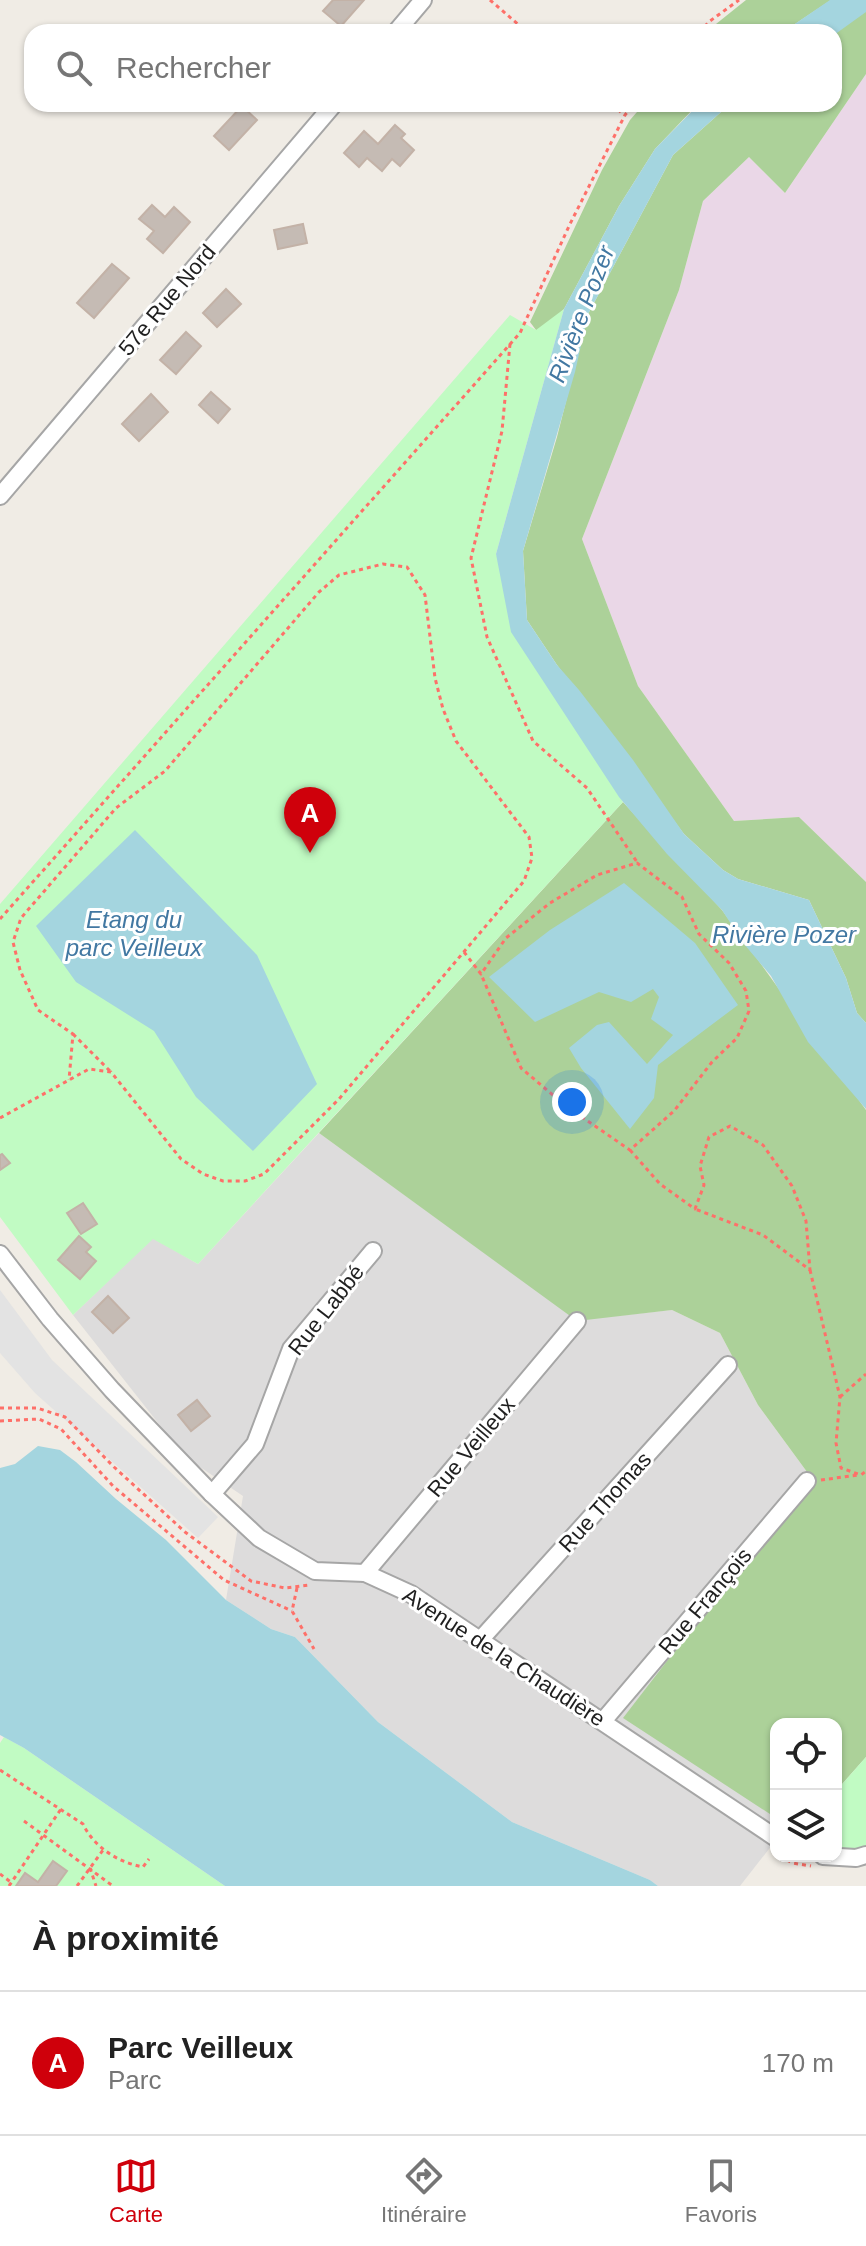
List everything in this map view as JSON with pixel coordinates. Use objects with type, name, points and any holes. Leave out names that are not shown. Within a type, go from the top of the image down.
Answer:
[{"type":"street","points":[[403,24],[423,0]]},
{"type":"street","name":"57e Rue Nord","points":[[0,496],[327,112]]},
{"type":"street","name":"Rue Labbé","points":[[212,1494],[255,1444],[291,1349],[373,1251]]},
{"type":"street","name":"Avenue de la Chaudière","points":[[0,1254],[50,1319],[112,1390],[259,1538],[315,1571],[365,1573],[411,1594],[770,1834]]},
{"type":"street","name":"Rue Veilleux","points":[[365,1573],[577,1321]]},
{"type":"street","name":"Rue Thomas","points":[[481,1639],[728,1365]]},
{"type":"street","name":"Rue François","points":[[603,1721],[807,1481]]},
{"type":"street","points":[[842,1857],[866,1855]]},
{"type":"path","points":[[490,0],[518,24]]},
{"type":"path","points":[[707,24],[739,0]]},
{"type":"path","points":[[621,112],[625,115]]},
{"type":"path","points":[[0,919],[520,333],[570,224],[627,112]]},
{"type":"path","points":[[510,344],[502,431],[471,558],[487,637],[533,741],[587,788],[637,863],[682,897],[699,934],[735,972],[746,991],[749,1011],[737,1038],[712,1062],[674,1111],[630,1150]]},
{"type":"path","points":[[383,564],[407,567],[425,595],[435,678],[456,741],[529,837],[532,858],[524,881],[464,952],[339,1099],[264,1174],[245,1181],[223,1181],[203,1174],[181,1159],[111,1072],[73,1034],[38,1010],[20,970],[13,942],[21,918],[116,808],[165,771],[319,592],[339,575],[383,564]]},
{"type":"path","points":[[481,974],[506,938],[550,903],[597,875],[637,863]]},
{"type":"path","points":[[464,952],[481,974],[521,1068],[567,1107],[630,1150],[660,1184],[695,1209],[763,1235],[810,1270]]},
{"type":"path","points":[[69,1080],[73,1034]]},
{"type":"path","points":[[0,1118],[89,1069],[111,1072]]},
{"type":"path","points":[[695,1209],[704,1185],[700,1166],[709,1137],[730,1126],[763,1145],[792,1186],[806,1221],[810,1270],[840,1397],[836,1443],[841,1468],[861,1475]]},
{"type":"path","points":[[840,1397],[866,1374]]},
{"type":"path","points":[[0,1408],[37,1408],[65,1417],[185,1532],[229,1565],[251,1581],[297,1588],[292,1611]]},
{"type":"path","points":[[0,1421],[39,1419],[61,1429],[113,1486],[224,1580],[292,1611],[314,1649]]},
{"type":"path","points":[[807,1481],[861,1475],[866,1471]]},
{"type":"path","points":[[0,1770],[83,1824],[90,1838],[114,1857],[143,1867],[149,1859]]},
{"type":"path","points":[[0,1874],[10,1884],[61,1809]]},
{"type":"path","points":[[24,1821],[113,1886]]},
{"type":"path","points":[[77,1886],[104,1849]]},
{"type":"path","points":[[90,1868],[96,1886]]},
{"type":"shaded area","points":[[866,74],[866,882],[799,817],[734,821],[638,686],[582,539],[679,290],[703,201],[749,157],[785,193]]},
{"type":"shaded area","points":[[319,1133],[577,1320],[672,1310],[720,1333],[758,1405],[810,1476],[770,1537],[774,1718],[770,1718],[770,1848],[740,1886],[658,1886],[512,1822],[378,1722],[295,1637],[271,1629],[226,1600],[243,1496],[197,1465],[166,1433],[73,1315],[153,1238],[198,1264]]},
{"type":"shaded area","points":[[0,1290],[52,1360],[218,1517],[198,1538],[35,1393],[0,1353]]},
{"type":"green space","points":[[746,0],[831,0],[795,24],[716,24]]},
{"type":"green space","points":[[866,11],[866,74],[842,109],[842,28]]},
{"type":"green space","points":[[637,112],[690,112],[655,149],[619,206],[564,309],[539,334],[530,322],[602,170]]},
{"type":"green space","points":[[721,112],[840,112],[785,193],[749,157],[703,201],[679,290],[582,539],[638,686],[734,821],[799,817],[866,882],[866,1023],[857,1013],[846,978],[809,900],[738,879],[723,870],[684,834],[557,665],[527,620],[523,551],[557,437],[588,314],[673,155]]},
{"type":"green space","points":[[564,309],[496,554],[576,728],[623,802],[198,1264],[153,1239],[73,1315],[0,1217],[0,904],[510,315],[536,330]]},
{"type":"green space","points":[[623,802],[722,910],[866,1110],[866,1757],[842,1784],[842,1718],[770,1718],[770,1814],[623,1718],[810,1476],[758,1405],[720,1333],[672,1310],[577,1321],[319,1133]]},
{"type":"green space","points":[[4,1737],[225,1886],[0,1886],[0,1743]]},
{"type":"green space","points":[[866,1757],[866,1855],[842,1856],[842,1784]]},
{"type":"water","points":[[830,0],[866,0],[866,12],[842,29],[842,24],[795,24]]},
{"type":"water","name":"Rivière Pozer","points":[[691,112],[721,112],[673,155],[588,314],[575,372],[523,551],[527,620],[557,665],[633,760],[684,834],[723,870],[738,879],[809,900],[846,978],[857,1013],[866,1023],[866,1109],[808,1042],[771,976],[744,944],[722,910],[667,854],[619,797],[511,632],[496,554],[564,309],[619,206],[655,149]]},
{"type":"water","name":"Etang du parc Veilleux","points":[[135,830],[257,955],[317,1084],[253,1151],[196,1097],[154,1031],[76,982],[36,926]]},
{"type":"water","points":[[624,883],[695,943],[738,1005],[658,1065],[654,1098],[630,1129],[581,1068],[569,1048],[597,1025],[609,1022],[647,1064],[673,1035],[651,1019],[659,997],[653,989],[631,1002],[599,992],[535,1022],[489,977],[550,930]]},
{"type":"water","points":[[38,1446],[60,1450],[76,1462],[166,1540],[226,1600],[271,1629],[295,1637],[378,1722],[512,1822],[658,1886],[225,1886],[24,1748],[0,1735],[0,1468],[15,1464]]},
{"type":"building","points":[[333,0],[364,0],[343,24],[323,11]]},
{"type":"building","points":[[236,112],[248,112],[257,120],[229,150],[214,136]]},
{"type":"building","points":[[395,125],[405,134],[401,138],[414,150],[400,166],[392,159],[382,171],[367,158],[359,167],[344,153],[364,131],[378,144]]},
{"type":"building","points":[[152,205],[165,217],[174,207],[190,222],[163,253],[147,239],[154,231],[139,219]]},
{"type":"building","points":[[303,224],[307,243],[278,249],[274,230]]},
{"type":"building","points":[[112,264],[129,278],[94,318],[77,303]]},
{"type":"building","points":[[226,289],[241,304],[217,327],[203,313]]},
{"type":"building","points":[[186,332],[201,346],[176,374],[160,360]]},
{"type":"building","points":[[211,392],[230,409],[218,423],[199,405]]},
{"type":"building","points":[[151,394],[168,412],[139,441],[122,424]]},
{"type":"building","points":[[0,1155],[10,1163],[0,1170]]},
{"type":"building","points":[[83,1203],[97,1224],[81,1234],[67,1213]]},
{"type":"building","points":[[79,1236],[91,1247],[86,1252],[96,1261],[80,1279],[58,1260]]},
{"type":"building","points":[[108,1296],[129,1318],[113,1333],[92,1312]]},
{"type":"building","points":[[197,1400],[210,1416],[191,1431],[178,1415]]},
{"type":"building","points":[[53,1861],[67,1871],[56,1886],[16,1886],[25,1873],[38,1882]]},
{"type":"place","name":"Parc Veilleux","points":[[310,853]]}]
